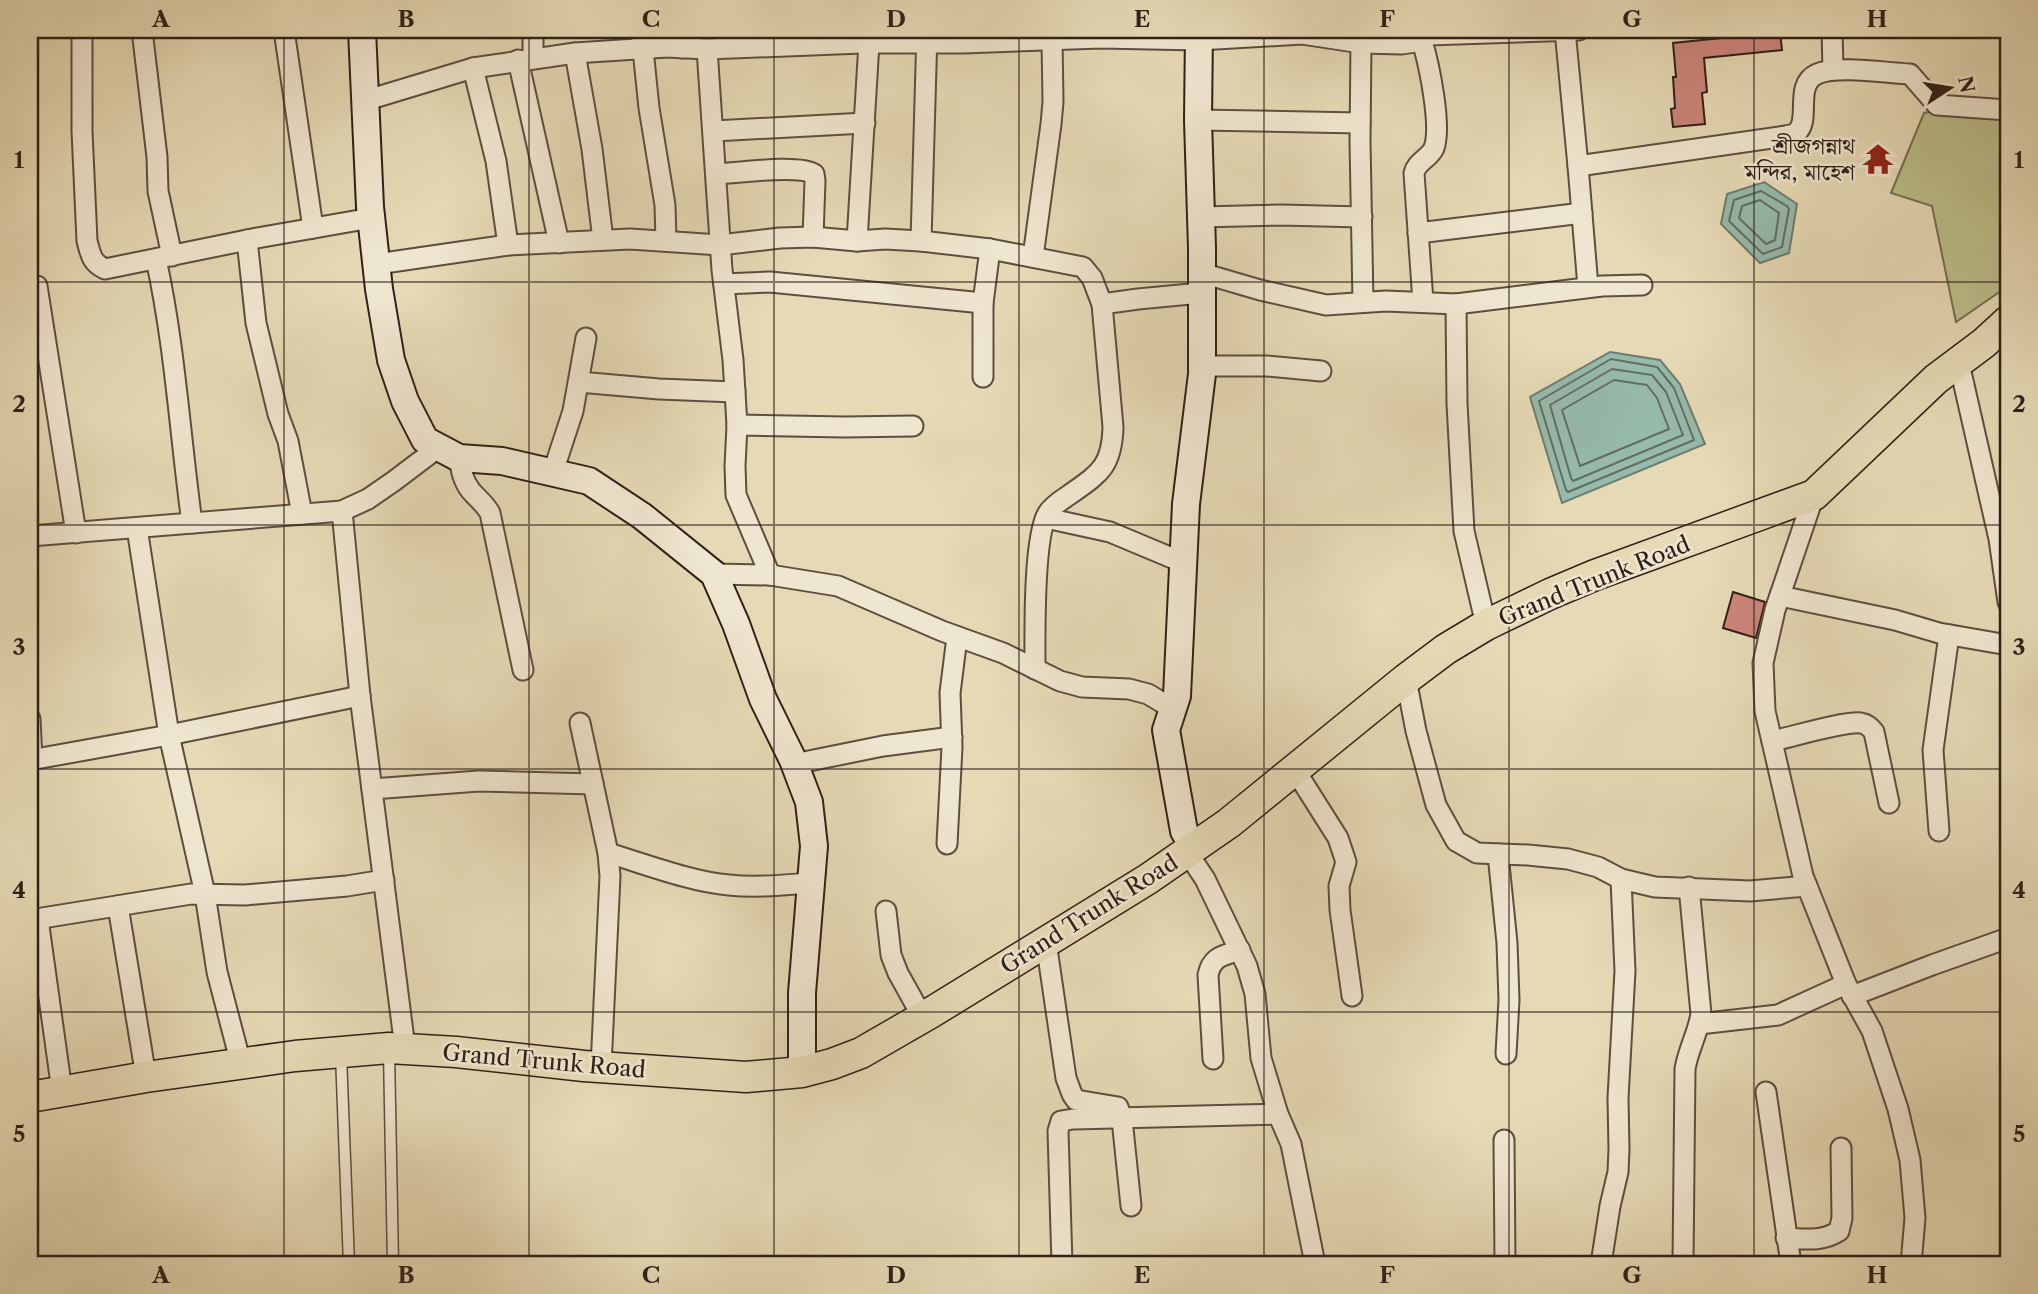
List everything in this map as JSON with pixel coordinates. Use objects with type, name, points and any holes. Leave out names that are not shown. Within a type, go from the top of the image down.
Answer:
[{"type":"main road","name":"Grand Trunk Road","points":[[30,1097],[295,1055],[397,1048],[746,1077],[802,1072],[861,1053],[1148,879],[1229,823],[1406,679],[1446,649],[1486,625],[1595,575],[1814,495],[1904,407],[2008,321]]},
{"type":"street","points":[[82,30],[82,131],[87,241],[96,264],[105,269],[371,218]]},
{"type":"street","points":[[142,30],[157,156],[167,310],[192,523]]},
{"type":"street","points":[[284,30],[313,228]]},
{"type":"street","points":[[362,30],[371,218],[379,289],[391,360],[425,440],[449,452],[589,481],[642,516],[714,574],[736,624],[763,699],[794,764],[808,802],[814,846],[802,993],[802,1072]]},
{"type":"street","points":[[533,30],[525,59],[559,243]]},
{"type":"street","points":[[641,30],[649,108],[664,205],[666,241]]},
{"type":"street","points":[[1565,30],[1588,287]]},
{"type":"street","points":[[364,101],[473,68],[575,53],[644,50],[680,39],[707,49],[796,38],[926,36],[1052,40],[1301,34],[1361,43],[1402,44],[1427,35],[1579,30]]},
{"type":"street","points":[[1832,30],[1833,69]]},
{"type":"street","points":[[1199,35],[1202,366],[1186,504],[1177,696],[1166,730],[1184,831],[1247,966],[1255,994],[1261,1058],[1278,1114],[1291,1144],[1315,1264]]},
{"type":"street","points":[[1423,303],[1414,173],[1416,166],[1430,155],[1434,148],[1436,134],[1427,35]]},
{"type":"street","points":[[921,241],[926,36]]},
{"type":"street","points":[[858,241],[865,123],[865,38]]},
{"type":"street","points":[[1033,257],[1053,102],[1052,40]]},
{"type":"street","points":[[1361,43],[1363,302]]},
{"type":"street","points":[[707,49],[720,245],[733,360],[737,425],[736,495],[770,575]]},
{"type":"street","points":[[575,53],[592,149],[603,240]]},
{"type":"street","points":[[473,68],[496,161],[508,245]]},
{"type":"street","points":[[1578,166],[1796,133],[1802,125],[1806,85],[1814,75],[1833,69],[1910,74],[1937,104],[2008,110]]},
{"type":"street","points":[[1198,120],[1360,123]]},
{"type":"street","points":[[714,131],[865,123]]},
{"type":"street","points":[[716,174],[785,170],[809,171],[814,174],[813,237]]},
{"type":"street","points":[[1418,233],[1582,213]]},
{"type":"street","points":[[1201,216],[1362,217]]},
{"type":"street","points":[[377,264],[508,245],[631,239],[720,245],[813,237],[858,241],[921,241],[990,248],[1083,267],[1092,278],[1102,304],[1114,427],[1113,446],[1100,472],[1047,513],[1039,548],[1035,669]]},
{"type":"street","points":[[247,240],[256,323],[278,414],[288,441],[302,514]]},
{"type":"street","points":[[983,377],[984,303],[990,248]]},
{"type":"street","points":[[724,284],[770,282],[984,303]]},
{"type":"street","points":[[1102,304],[1138,299],[1202,283],[1260,290],[1326,305],[1386,301],[1456,304],[1588,287],[1642,285]]},
{"type":"street","points":[[37,286],[76,533]]},
{"type":"street","points":[[1456,304],[1457,404],[1464,531],[1486,625]]},
{"type":"street","points":[[552,472],[573,411],[586,338]]},
{"type":"street","points":[[1959,363],[1999,539],[2008,602]]},
{"type":"street","points":[[1202,366],[1267,366],[1321,371]]},
{"type":"street","points":[[579,382],[735,392]]},
{"type":"street","points":[[737,425],[913,426]]},
{"type":"street","points":[[30,536],[342,511],[369,499],[394,481],[449,452]]},
{"type":"street","points":[[449,452],[471,490],[484,502],[490,513],[523,670]]},
{"type":"street","points":[[1814,495],[1775,610],[1763,663],[1765,711],[1803,876],[1849,990],[1872,1031],[1898,1109],[1910,1160],[1915,1218],[1911,1264]]},
{"type":"street","points":[[342,511],[360,696],[384,880],[397,1048]]},
{"type":"street","points":[[1046,518],[1110,532],[1184,563]]},
{"type":"street","points":[[137,528],[169,735],[205,894],[217,972],[241,1064]]},
{"type":"street","points":[[714,574],[770,575],[838,586],[957,637],[1003,653],[1060,681],[1082,687],[1129,689],[1148,694],[1173,709]]},
{"type":"street","points":[[1780,596],[1895,620],[1949,635],[2008,645]]},
{"type":"street","points":[[1939,831],[1933,750],[1949,635]]},
{"type":"street","points":[[947,844],[951,789],[950,693],[957,637]]},
{"type":"street","points":[[1406,679],[1416,731],[1436,805],[1456,841],[1477,853],[1568,859],[1598,867],[1621,879],[1655,887],[1750,891],[1807,886]]},
{"type":"street","points":[[30,719],[31,760],[360,696]]},
{"type":"street","points":[[1772,741],[1859,722],[1868,725],[1874,732],[1889,803]]},
{"type":"street","points":[[580,723],[608,853],[610,876],[601,1067]]},
{"type":"street","points":[[794,764],[883,746],[952,737]]},
{"type":"street","points":[[1295,770],[1343,849],[1346,862],[1339,886],[1340,909],[1352,996]]},
{"type":"street","points":[[372,789],[479,781],[593,783]]},
{"type":"street","points":[[608,853],[729,885],[811,883]]},
{"type":"street","points":[[1498,854],[1507,943],[1509,999],[1506,1054]]},
{"type":"street","points":[[1601,1264],[1618,1172],[1618,1098],[1625,971],[1621,879]]},
{"type":"street","points":[[62,1091],[34,920],[191,894],[245,895],[384,880]]},
{"type":"street","points":[[1683,1264],[1685,1069],[1687,1054],[1699,1024],[1700,1004],[1689,887]]},
{"type":"street","points":[[118,906],[146,1077]]},
{"type":"street","points":[[886,911],[891,956],[923,1017]]},
{"type":"street","points":[[1699,1024],[1778,1015],[2008,938]]},
{"type":"street","points":[[1046,942],[1066,1078],[1076,1100],[1118,1107],[1122,1119],[1131,1206]]},
{"type":"street","points":[[1213,1059],[1208,975],[1210,965],[1218,958],[1240,950]]},
{"type":"street","points":[[1766,1092],[1791,1264]]},
{"type":"street","points":[[1062,1264],[1058,1131],[1061,1121],[1278,1114]]},
{"type":"street","points":[[1504,1140],[1505,1264]]},
{"type":"street","points":[[1786,1238],[1814,1240],[1830,1237],[1839,1231],[1842,1218],[1841,1149]]},
{"type":"lane","points":[[393,1264],[397,1048]]},
{"type":"lane","points":[[341,1051],[349,1264]]},
{"type":"green space","points":[[1955,107],[2008,111],[2008,286],[1956,322],[1932,206],[1891,193],[1924,113]]},
{"type":"water","points":[[1764,182],[1797,204],[1789,253],[1760,263],[1721,224],[1727,194]]},
{"type":"water","points":[[1610,352],[1660,360],[1680,384],[1705,444],[1562,503],[1530,397]]},
{"type":"building","points":[[1780,32],[1782,50],[1704,58],[1707,92],[1702,93],[1705,124],[1673,127],[1671,109],[1675,108],[1673,77],[1676,77],[1673,43]]},
{"type":"building","points":[[1733,592],[1765,602],[1756,638],[1723,628]]},
{"type":"place","name":"শ্রীজগন্নাথ মন্দির, মাহেশ","points":[[1878,159]]}]
